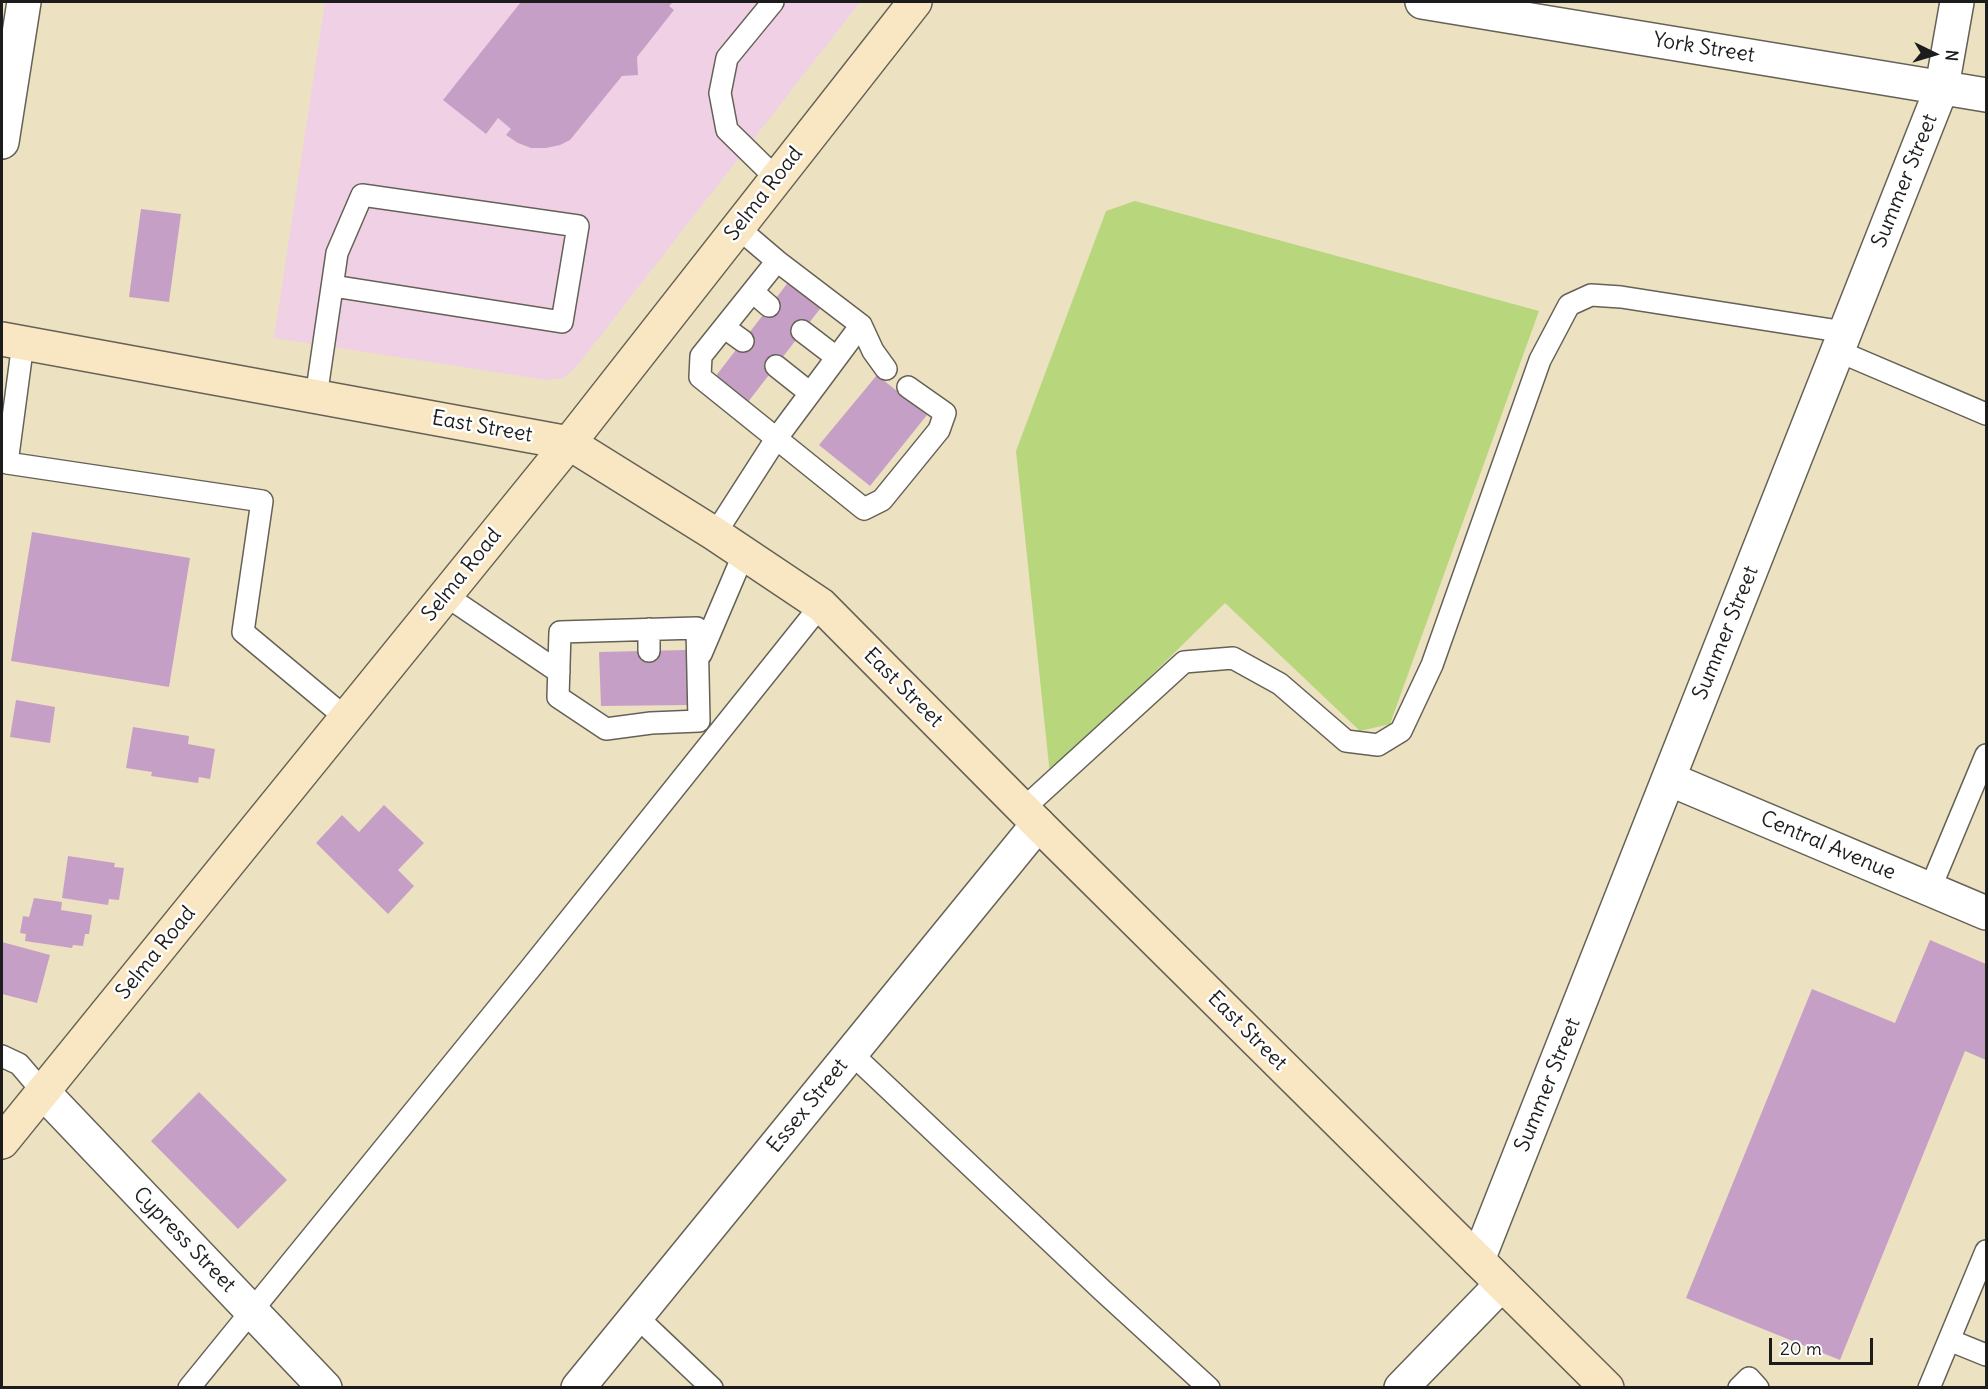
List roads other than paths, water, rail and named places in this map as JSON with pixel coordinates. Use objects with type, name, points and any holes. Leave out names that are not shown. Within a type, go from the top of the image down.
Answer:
[{"type":"street","points":[[2,142],[5,101],[24,2]]},
{"type":"street","name":"Selma Road","points":[[2,1142],[568,443],[915,2]]},
{"type":"street","name":"York Street","points":[[1422,2],[1986,95]]},
{"type":"street","name":"Summer Street","points":[[1478,1260],[1942,87],[1957,2]]},
{"type":"street","name":"East Street","points":[[12,341],[568,443],[744,553],[821,605],[1030,816],[1607,1388]]},
{"type":"street","name":"Central Avenue","points":[[1669,779],[1986,913]]},
{"type":"street","name":"Essex Street","points":[[578,1388],[851,1053],[1030,816]]},
{"type":"street","name":"Cypress Street","points":[[43,1092],[324,1388]]},
{"type":"street","points":[[1401,1388],[1502,1284]]},
{"type":"lane","points":[[772,2],[727,58],[720,93],[727,130],[776,178]]},
{"type":"lane","points":[[316,397],[337,252],[363,195],[578,226],[562,322],[333,286]]},
{"type":"lane","points":[[737,227],[777,261],[861,325],[873,351],[886,369]]},
{"type":"lane","points":[[777,261],[701,356],[700,377],[864,509],[882,500],[939,430],[945,413],[908,387]]},
{"type":"lane","points":[[753,292],[769,306]]},
{"type":"lane","points":[[1030,816],[1184,662],[1233,658],[1280,684],[1346,741],[1378,745],[1401,731],[1432,664],[1540,360],[1569,305],[1591,295],[1621,297],[1841,342],[1986,414]]},
{"type":"lane","points":[[715,534],[776,439],[861,325]]},
{"type":"lane","points":[[725,327],[742,341]]},
{"type":"lane","points":[[802,331],[836,357]]},
{"type":"lane","points":[[12,341],[7,463],[262,501],[243,632],[346,718]]},
{"type":"lane","points":[[776,366],[810,393]]},
{"type":"lane","points":[[698,660],[744,553]]},
{"type":"lane","points":[[445,595],[559,672]]},
{"type":"lane","points":[[189,1388],[529,970],[821,605]]},
{"type":"lane","points":[[697,628],[698,660],[699,721],[651,714],[606,729],[558,698],[560,632],[697,628]]},
{"type":"lane","points":[[649,629],[649,651]]},
{"type":"lane","points":[[1930,889],[1986,755]]},
{"type":"lane","points":[[851,1053],[1102,1291],[1209,1388]]},
{"type":"lane","points":[[2,1056],[20,1064],[43,1092]]},
{"type":"lane","points":[[1929,1388],[1986,1251]]},
{"type":"lane","points":[[636,1316],[712,1388]]},
{"type":"lane","points":[[1949,1340],[1986,1355]]},
{"type":"lane","points":[[1739,1388],[1749,1378],[1758,1388]]}]
